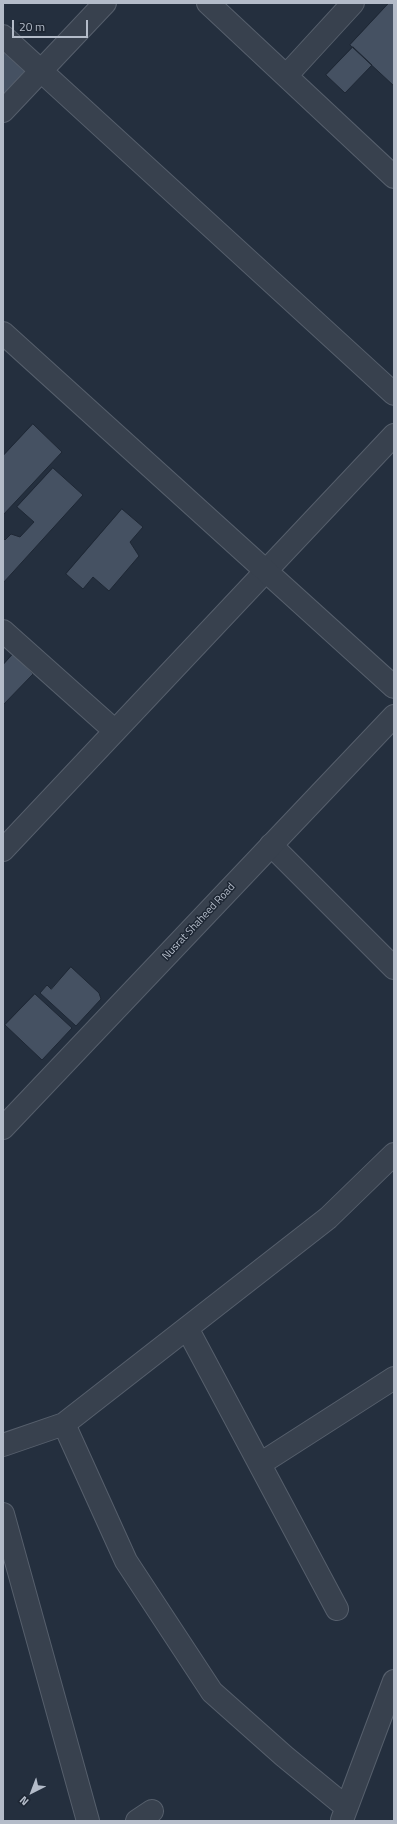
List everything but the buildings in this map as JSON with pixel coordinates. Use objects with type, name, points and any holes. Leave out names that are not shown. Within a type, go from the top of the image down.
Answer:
[{"type":"street","points":[[3,111],[105,3]]},
{"type":"street","points":[[208,3],[394,177]]},
{"type":"street","points":[[286,76],[353,3]]},
{"type":"street","points":[[3,36],[394,394]]},
{"type":"street","points":[[3,333],[394,687]]},
{"type":"street","points":[[3,850],[394,435]]},
{"type":"street","points":[[3,631],[116,731]]},
{"type":"street","name":"Nusrat Shaheed Road","points":[[3,1128],[271,845],[393,720]]},
{"type":"street","points":[[271,845],[394,968]]},
{"type":"street","points":[[3,1445],[64,1424],[328,1218],[394,1154]]},
{"type":"street","points":[[187,1328],[337,1609]]},
{"type":"street","points":[[260,1464],[394,1378]]},
{"type":"street","points":[[64,1424],[126,1561],[212,1692],[284,1756],[344,1814],[394,1681]]},
{"type":"street","points":[[3,1514],[88,1821]]}]
